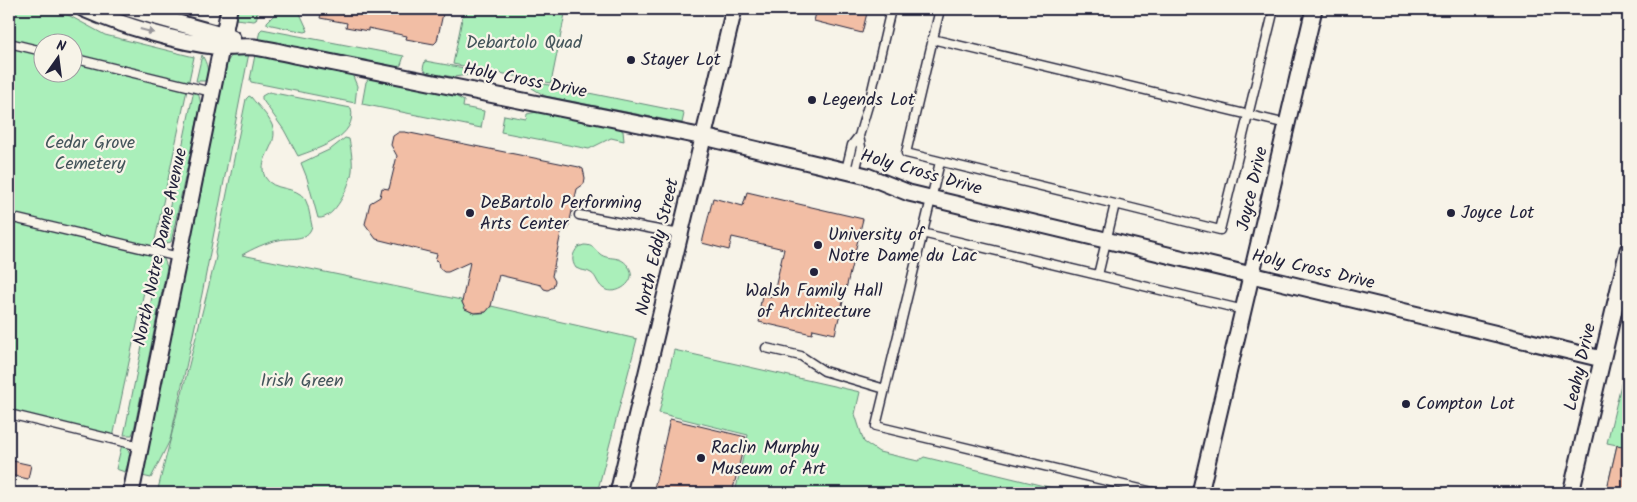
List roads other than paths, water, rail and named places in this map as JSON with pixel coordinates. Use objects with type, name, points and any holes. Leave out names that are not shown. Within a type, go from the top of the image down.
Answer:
[{"type":"street","name":"Holy Cross Drive","points":[[84,9],[109,20],[149,32],[254,47],[704,137],[851,172],[931,198],[1602,359]]},
{"type":"street","name":"Holy Cross Drive","points":[[130,9],[222,41]]},
{"type":"street","name":"North Notre Dame Avenue","points":[[131,493],[229,9]]},
{"type":"street","name":"North Eddy Street","points":[[618,493],[734,9]]},
{"type":"street","name":"Joyce Drive","points":[[1200,493],[1314,9]]},
{"type":"street","name":"Leahy Drive","points":[[1571,493],[1628,250]]},
{"type":"lane","points":[[851,172],[852,145],[859,136],[870,99],[891,9]]},
{"type":"lane","points":[[940,9],[906,153],[1220,230],[1274,9]]},
{"type":"lane","points":[[932,39],[1287,124]]},
{"type":"lane","points":[[9,43],[32,49]]},
{"type":"lane","points":[[82,60],[212,92]]},
{"type":"lane","points":[[940,162],[876,426],[1157,493]]},
{"type":"lane","points":[[1098,275],[1115,204]]},
{"type":"lane","points":[[579,215],[680,234]]},
{"type":"lane","points":[[9,216],[179,257]]},
{"type":"lane","points":[[922,233],[1244,310]]},
{"type":"lane","points":[[766,348],[801,356],[824,371],[885,389]]},
{"type":"lane","points":[[9,414],[140,446]]},
{"type":"place","name":"Stayer Lot","points":[[631,60]]},
{"type":"place","name":"Legends Lot","points":[[812,100]]},
{"type":"place","name":"DeBartolo Performing Arts Center","points":[[470,213]]},
{"type":"place","name":"Joyce Lot","points":[[1451,213]]},
{"type":"place","name":"University of Notre Dame du Lac","points":[[818,245]]},
{"type":"place","name":"Walsh Family Hall of Architecture","points":[[814,272]]},
{"type":"place","name":"Compton Lot","points":[[1406,404]]},
{"type":"place","name":"Raclin Murphy Museum of Art","points":[[701,458]]},
{"type":"park label","name":"Debartolo Quad","points":[[524,43]]},
{"type":"park label","name":"Cedar Grove Cemetery","points":[[90,153]]},
{"type":"park label","name":"Irish Green","points":[[302,381]]}]
